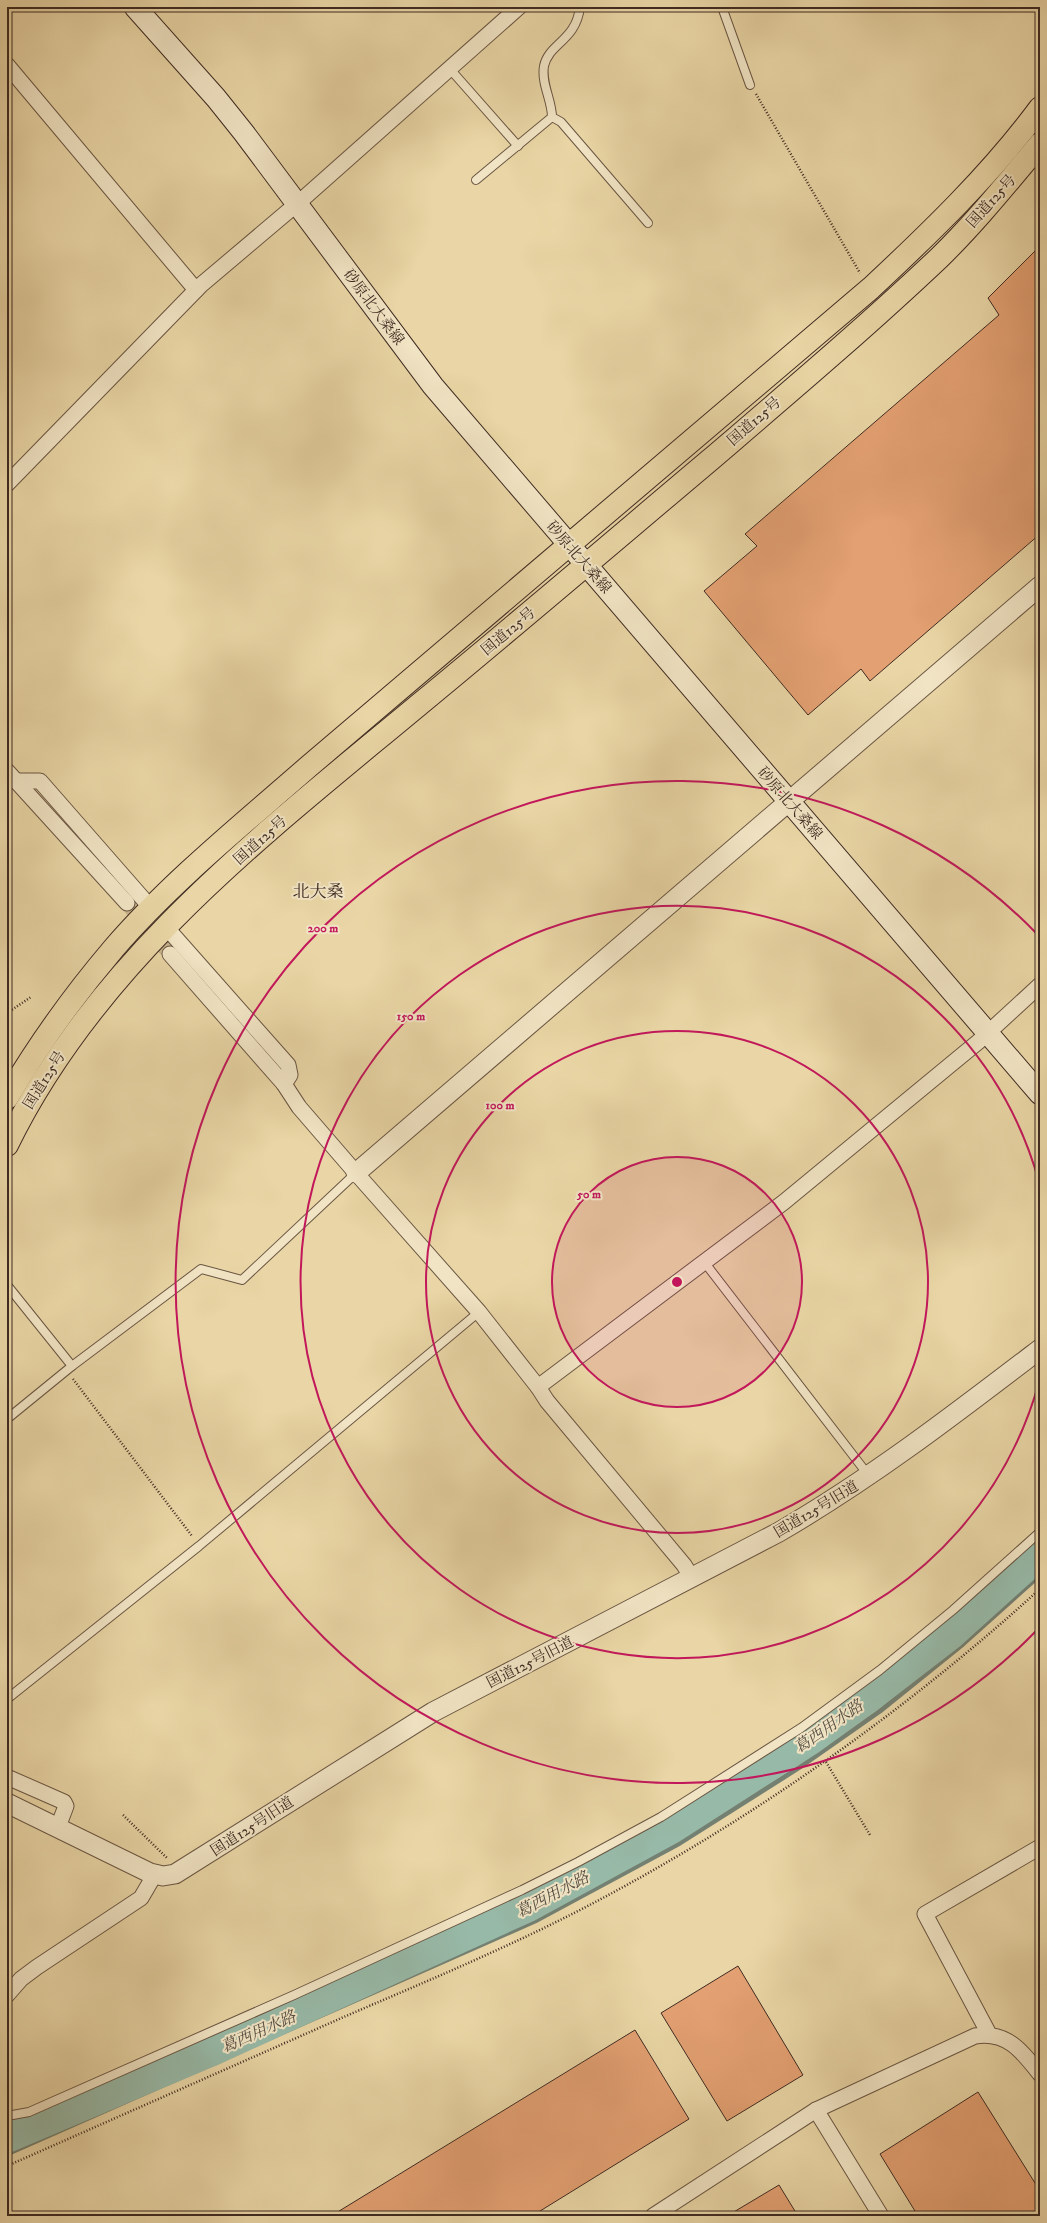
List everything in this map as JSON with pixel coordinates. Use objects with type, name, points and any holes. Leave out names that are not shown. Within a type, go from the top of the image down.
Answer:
[{"type":"highway","name":"国道125号","points":[[7,1098],[31,1057],[76,994],[114,947],[152,908],[222,842],[297,777],[871,288],[925,238],[967,193],[1040,108]]},
{"type":"highway","name":"国道125号","points":[[7,1145],[49,1069],[93,1009],[165,926],[270,829],[586,565],[767,410],[941,256],[1040,144]]},
{"type":"main road","name":"砂原北大桑線","points":[[135,7],[216,98],[434,386],[788,802],[1040,1094]]},
{"type":"street","points":[[7,484],[196,290],[296,204],[519,7]]},
{"type":"street","points":[[7,65],[196,290]]},
{"type":"street","points":[[356,1173],[1040,586]]},
{"type":"street","points":[[11,776],[40,781],[152,908]]},
{"type":"street","points":[[11,776],[127,904]]},
{"type":"street","points":[[165,926],[288,1065],[290,1075],[284,1084]]},
{"type":"street","points":[[170,954],[284,1084],[299,1107],[479,1312],[538,1387],[547,1401],[684,1565],[692,1578]]},
{"type":"street","points":[[538,1387],[705,1263],[784,1202],[988,1033],[1040,986]]},
{"type":"street","name":"国道125号旧道","points":[[7,1803],[58,1826],[155,1874],[175,1874],[184,1870],[309,1788],[433,1712],[780,1532],[869,1477],[1040,1350]]},
{"type":"street","points":[[7,1777],[64,1802],[66,1806],[58,1826]]},
{"type":"street","points":[[989,2034],[925,1914],[1040,1847]]},
{"type":"street","points":[[7,1995],[21,1979],[141,1898],[155,1874]]},
{"type":"street","points":[[652,2216],[816,2110],[975,2036],[989,2034],[1004,2038],[1027,2057],[1040,2074]]},
{"type":"street","points":[[816,2110],[881,2216]]},
{"type":"lane","points":[[476,180],[552,117],[552,107],[544,80],[544,66],[548,57],[572,32],[578,20],[580,7]]},
{"type":"lane","points":[[722,7],[750,85]]},
{"type":"lane","points":[[450,69],[518,146]]},
{"type":"lane","points":[[552,117],[561,122],[648,223]]},
{"type":"lane","points":[[7,1419],[69,1368],[201,1270],[242,1280],[356,1173]]},
{"type":"lane","points":[[705,1263],[869,1477]]},
{"type":"lane","points":[[7,1285],[69,1368]]},
{"type":"lane","points":[[7,1698],[200,1546],[479,1312]]},
{"type":"lane","points":[[7,2116],[29,2112],[294,1995],[522,1890],[578,1862],[661,1817],[801,1728],[880,1670],[953,1610],[1040,1532]]},
{"type":"path","points":[[750,85],[871,288]]},
{"type":"path","points":[[7,1013],[31,997]]},
{"type":"path","points":[[69,1368],[200,1546]]},
{"type":"path","points":[[7,2166],[488,1954],[580,1910],[687,1850],[826,1762],[928,1684],[994,1631],[1040,1589]]},
{"type":"path","points":[[826,1762],[870,1835]]},
{"type":"path","points":[[123,1815],[169,1860]]},
{"type":"building","points":[[1040,246],[1040,534],[870,681],[861,669],[808,715],[704,591],[757,546],[745,534],[999,315],[988,298]]},
{"type":"building","points":[[738,1966],[803,2075],[727,2121],[661,2013]]},
{"type":"building","points":[[635,2030],[689,2119],[532,2216],[331,2216]]},
{"type":"building","points":[[978,2092],[1040,2191],[1040,2216],[918,2216],[880,2154]]},
{"type":"building","points":[[779,2185],[798,2216],[727,2216]]},
{"type":"waterway","name":"葛西用水路","points":[[7,2138],[210,2052],[528,1907],[671,1829],[810,1740],[867,1699],[950,1635],[1040,1554]]},
{"type":"waterway","points":[[7,2154],[535,1921],[680,1843],[800,1767],[880,1711],[963,1644],[1040,1575]]},
{"type":"tunnel","points":[[127,903],[170,954]]},
{"type":"district","name":"北大桑","points":[[318,891]]}]
